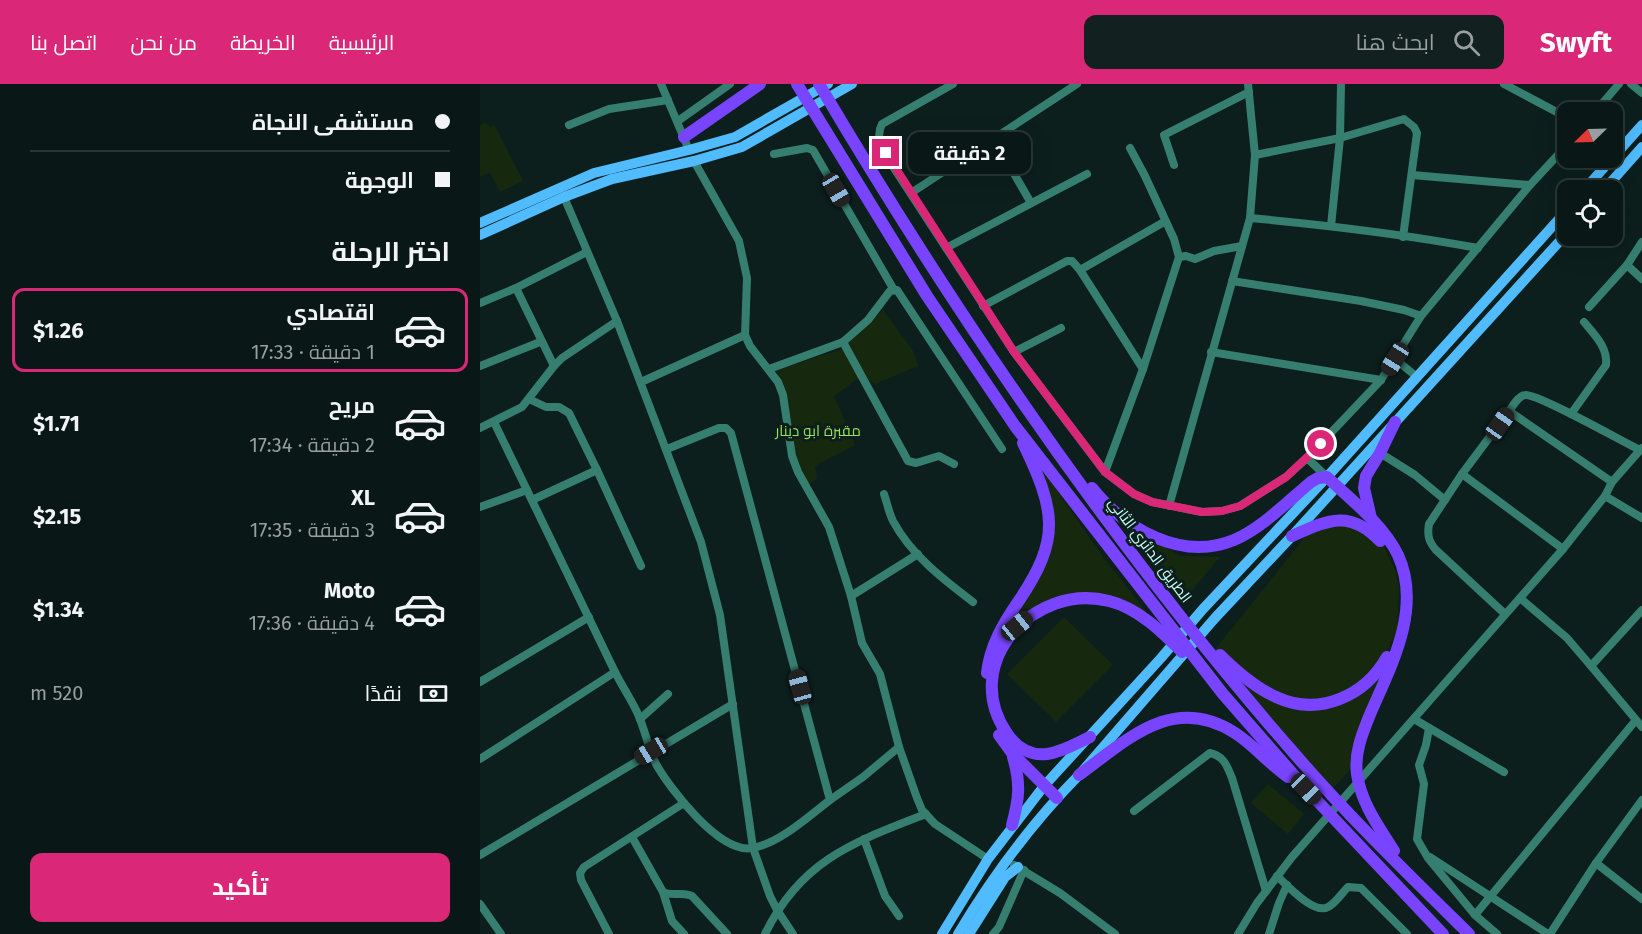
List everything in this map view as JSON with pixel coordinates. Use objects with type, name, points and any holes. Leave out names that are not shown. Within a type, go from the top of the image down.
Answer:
[{"type":"highway","points":[[684,137],[760,84]]},
{"type":"highway","name":"الطريق الدائري الثاني","points":[[797,84],[915,278],[1015,426],[1223,694],[1306,789],[1443,934]]},
{"type":"highway","name":"الطريق الدائري الثاني","points":[[819,84],[921,252],[1035,421],[1123,541],[1292,751],[1411,877],[1469,934]]},
{"type":"highway","points":[[1035,421],[1066,453],[1099,495],[1134,526],[1158,539],[1184,545],[1208,546],[1233,541],[1255,528],[1318,478],[1332,482],[1386,536],[1398,555],[1406,587],[1406,607],[1399,647],[1361,734],[1356,765],[1366,806],[1411,877]]},
{"type":"highway","points":[[1371,519],[1364,488],[1365,476],[1380,453],[1395,422]]},
{"type":"highway","points":[[1015,426],[1041,479],[1047,501],[1049,523],[1047,545],[1040,567],[999,633],[989,657],[985,686],[989,712],[999,736],[1012,753],[1057,798]]},
{"type":"highway","points":[[1194,632],[1263,690],[1294,703],[1309,705],[1329,703],[1353,694],[1366,685],[1380,670],[1390,652],[1397,628],[1399,589],[1391,557],[1380,540],[1370,531],[1359,523],[1347,520],[1325,522],[1292,536]]},
{"type":"highway","points":[[1090,737],[1047,754],[1032,753],[1019,748],[1011,740],[995,710],[992,688],[994,667],[1002,645],[1017,626],[1029,616],[1056,604],[1085,598],[1109,601],[1131,610],[1164,634],[1223,694]]},
{"type":"highway","points":[[1079,775],[1146,727],[1164,720],[1192,718],[1219,725],[1234,732],[1271,764],[1306,789]]},
{"type":"highway","points":[[1012,753],[1019,780],[1012,825]]},
{"type":"main road","points":[[480,223],[594,173],[735,137],[828,84]]},
{"type":"main road","points":[[480,235],[564,197],[612,179],[694,161],[742,147],[791,121],[848,86]]},
{"type":"main road","points":[[1593,180],[1642,125]]},
{"type":"main road","points":[[1613,180],[1642,147]]},
{"type":"main road","points":[[958,934],[1006,861],[1057,798],[1215,618],[1292,536],[1332,482],[1417,377],[1557,221]]},
{"type":"main road","points":[[942,934],[988,859],[1044,786],[1203,609],[1395,422],[1557,244]]},
{"type":"main road","points":[[969,934],[1005,877],[1021,868]]},
{"type":"street","points":[[661,84],[689,150]]},
{"type":"street","points":[[678,121],[730,84]]},
{"type":"street","points":[[953,84],[882,124],[878,132],[879,141],[982,306],[1105,472],[1134,494],[1169,506],[1202,512],[1222,511],[1240,506],[1286,477],[1307,458],[1381,380],[1422,316],[1530,185],[1557,156]]},
{"type":"street","points":[[911,193],[1077,84]]},
{"type":"street","points":[[1331,226],[1340,138],[1341,84]]},
{"type":"street","points":[[1504,84],[1557,112]]},
{"type":"street","points":[[1604,102],[1619,84]]},
{"type":"street","points":[[1631,84],[1642,93]]},
{"type":"street","points":[[1169,506],[1250,218],[1255,155],[1249,88],[1164,135],[1174,165]]},
{"type":"street","points":[[569,125],[609,109],[668,100]]},
{"type":"street","points":[[1255,155],[1340,138],[1404,119],[1414,127],[1416,133],[1403,237]]},
{"type":"street","points":[[994,139],[1030,203]]},
{"type":"street","points":[[774,154],[807,148],[813,150],[894,290],[897,291],[1002,448]]},
{"type":"street","points":[[1105,472],[1143,369],[1179,257],[1174,239],[1130,148]]},
{"type":"street","points":[[694,161],[739,241],[747,278],[744,335],[769,369],[783,395],[792,456],[798,472],[829,527],[851,596],[862,642],[880,674],[899,747],[917,798],[926,814],[940,828],[988,859]]},
{"type":"street","points":[[946,248],[1087,174]]},
{"type":"street","points":[[1412,175],[1530,185]]},
{"type":"street","points":[[564,197],[617,321],[701,542],[720,615],[753,848],[777,910],[793,934]]},
{"type":"street","points":[[1250,218],[1331,226],[1478,248]]},
{"type":"street","points":[[1080,270],[1164,222]]},
{"type":"street","points":[[1589,307],[1627,265],[1642,242]]},
{"type":"street","points":[[1179,257],[1186,256],[1196,259],[1214,251],[1242,246]]},
{"type":"street","points":[[480,303],[516,288],[587,252]]},
{"type":"street","points":[[982,306],[1067,261],[1072,261],[1143,369]]},
{"type":"street","points":[[1627,265],[1642,279]]},
{"type":"street","points":[[1232,281],[1361,301],[1422,316]]},
{"type":"street","points":[[516,288],[540,342],[554,366]]},
{"type":"street","points":[[769,369],[843,342],[868,320],[890,291],[894,290]]},
{"type":"street","points":[[480,428],[517,410],[529,399],[554,366],[581,344],[617,321]]},
{"type":"street","points":[[1571,414],[1606,365],[1607,356],[1602,345],[1584,322]]},
{"type":"street","points":[[1014,352],[1061,328]]},
{"type":"street","points":[[641,382],[744,335]]},
{"type":"street","points":[[480,366],[540,342]]},
{"type":"street","points":[[843,342],[908,461],[916,463],[939,456],[954,464]]},
{"type":"street","points":[[1211,352],[1381,380]]},
{"type":"street","points":[[1395,359],[1417,377]]},
{"type":"street","points":[[1238,934],[1292,857],[1563,549],[1605,495],[1612,482],[1641,449],[1528,395],[1519,397],[1462,474],[1429,524],[1428,533],[1430,542],[1505,614]]},
{"type":"street","points":[[529,399],[546,407],[559,407],[569,413],[641,566]]},
{"type":"street","points":[[1509,411],[1612,482]]},
{"type":"street","points":[[494,422],[640,719],[657,765],[684,803],[712,831],[732,845],[744,849],[770,842],[863,777],[899,747]]},
{"type":"street","points":[[667,449],[719,428],[726,428],[731,433],[830,800]]},
{"type":"street","points":[[1380,453],[1415,476],[1445,500]]},
{"type":"street","points":[[1307,458],[1332,482]]},
{"type":"street","points":[[532,500],[597,470]]},
{"type":"street","points":[[1462,474],[1563,549]]},
{"type":"street","points":[[480,507],[527,490]]},
{"type":"street","points":[[884,494],[892,520],[904,538],[943,579],[973,602]]},
{"type":"street","points":[[1605,495],[1642,518]]},
{"type":"street","points":[[851,596],[918,554]]},
{"type":"street","points":[[1475,915],[1639,723],[1567,638],[1520,598]]},
{"type":"street","points":[[1591,666],[1642,610]]},
{"type":"street","points":[[480,682],[589,617]]},
{"type":"street","points":[[480,759],[615,672]]},
{"type":"street","points":[[640,719],[668,694]]},
{"type":"street","points":[[480,855],[733,704]]},
{"type":"street","points":[[1414,718],[1504,772]]},
{"type":"street","points":[[1429,728],[1419,765],[1424,784],[1417,839],[1425,853],[1475,915],[1497,934]]},
{"type":"street","points":[[1134,811],[1210,753],[1219,756],[1226,764],[1232,778],[1266,891]]},
{"type":"street","points":[[1425,853],[1549,934],[1596,863],[1642,800]]},
{"type":"street","points":[[609,934],[580,880],[580,873],[584,867],[684,803]]},
{"type":"street","points":[[765,934],[777,910],[821,863],[864,838],[926,814]]},
{"type":"street","points":[[632,837],[663,892],[672,921],[684,934]]},
{"type":"street","points":[[864,838],[885,896],[899,916]]},
{"type":"street","points":[[1006,861],[1021,868],[1115,934]]},
{"type":"street","points":[[1596,863],[1642,899]]},
{"type":"street","points":[[997,932],[1021,868]]},
{"type":"street","points":[[1277,876],[1319,909],[1329,907],[1348,888],[1361,888],[1407,934]]},
{"type":"street","points":[[1269,934],[1287,885]]},
{"type":"street","points":[[663,892],[670,895],[686,893],[692,896],[727,934]]},
{"type":"street","points":[[480,904],[501,934]]},
{"type":"green space","points":[[485,122],[491,127],[494,124],[523,181],[500,192],[490,172],[480,177],[480,126]]},
{"type":"green space","name":"مقبرة ابو دينار","points":[[883,310],[913,351],[918,366],[875,384],[863,375],[834,396],[855,445],[815,466],[817,478],[808,485],[794,457],[785,394],[777,370],[842,349]]},
{"type":"green space","points":[[1031,453],[1103,557],[1164,634],[1131,610],[1087,596],[999,633],[1040,567],[1049,523]]},
{"type":"green space","points":[[1347,520],[1382,542],[1396,572],[1399,589],[1397,628],[1380,670],[1387,675],[1357,763],[1334,787],[1326,789],[1209,651],[1216,648],[1313,527]]},
{"type":"green space","points":[[1120,523],[1181,556],[1220,557],[1183,601]]},
{"type":"green space","points":[[1064,617],[1113,665],[1056,722],[1007,674]]},
{"type":"green space","points":[[1268,784],[1304,814],[1288,834],[1251,803]]},
{"type":"route","points":[[886,153],[982,306],[1014,352],[1105,472],[1116,482],[1152,502],[1202,512],[1222,511],[1240,506],[1260,495],[1286,477],[1321,444]]}]
